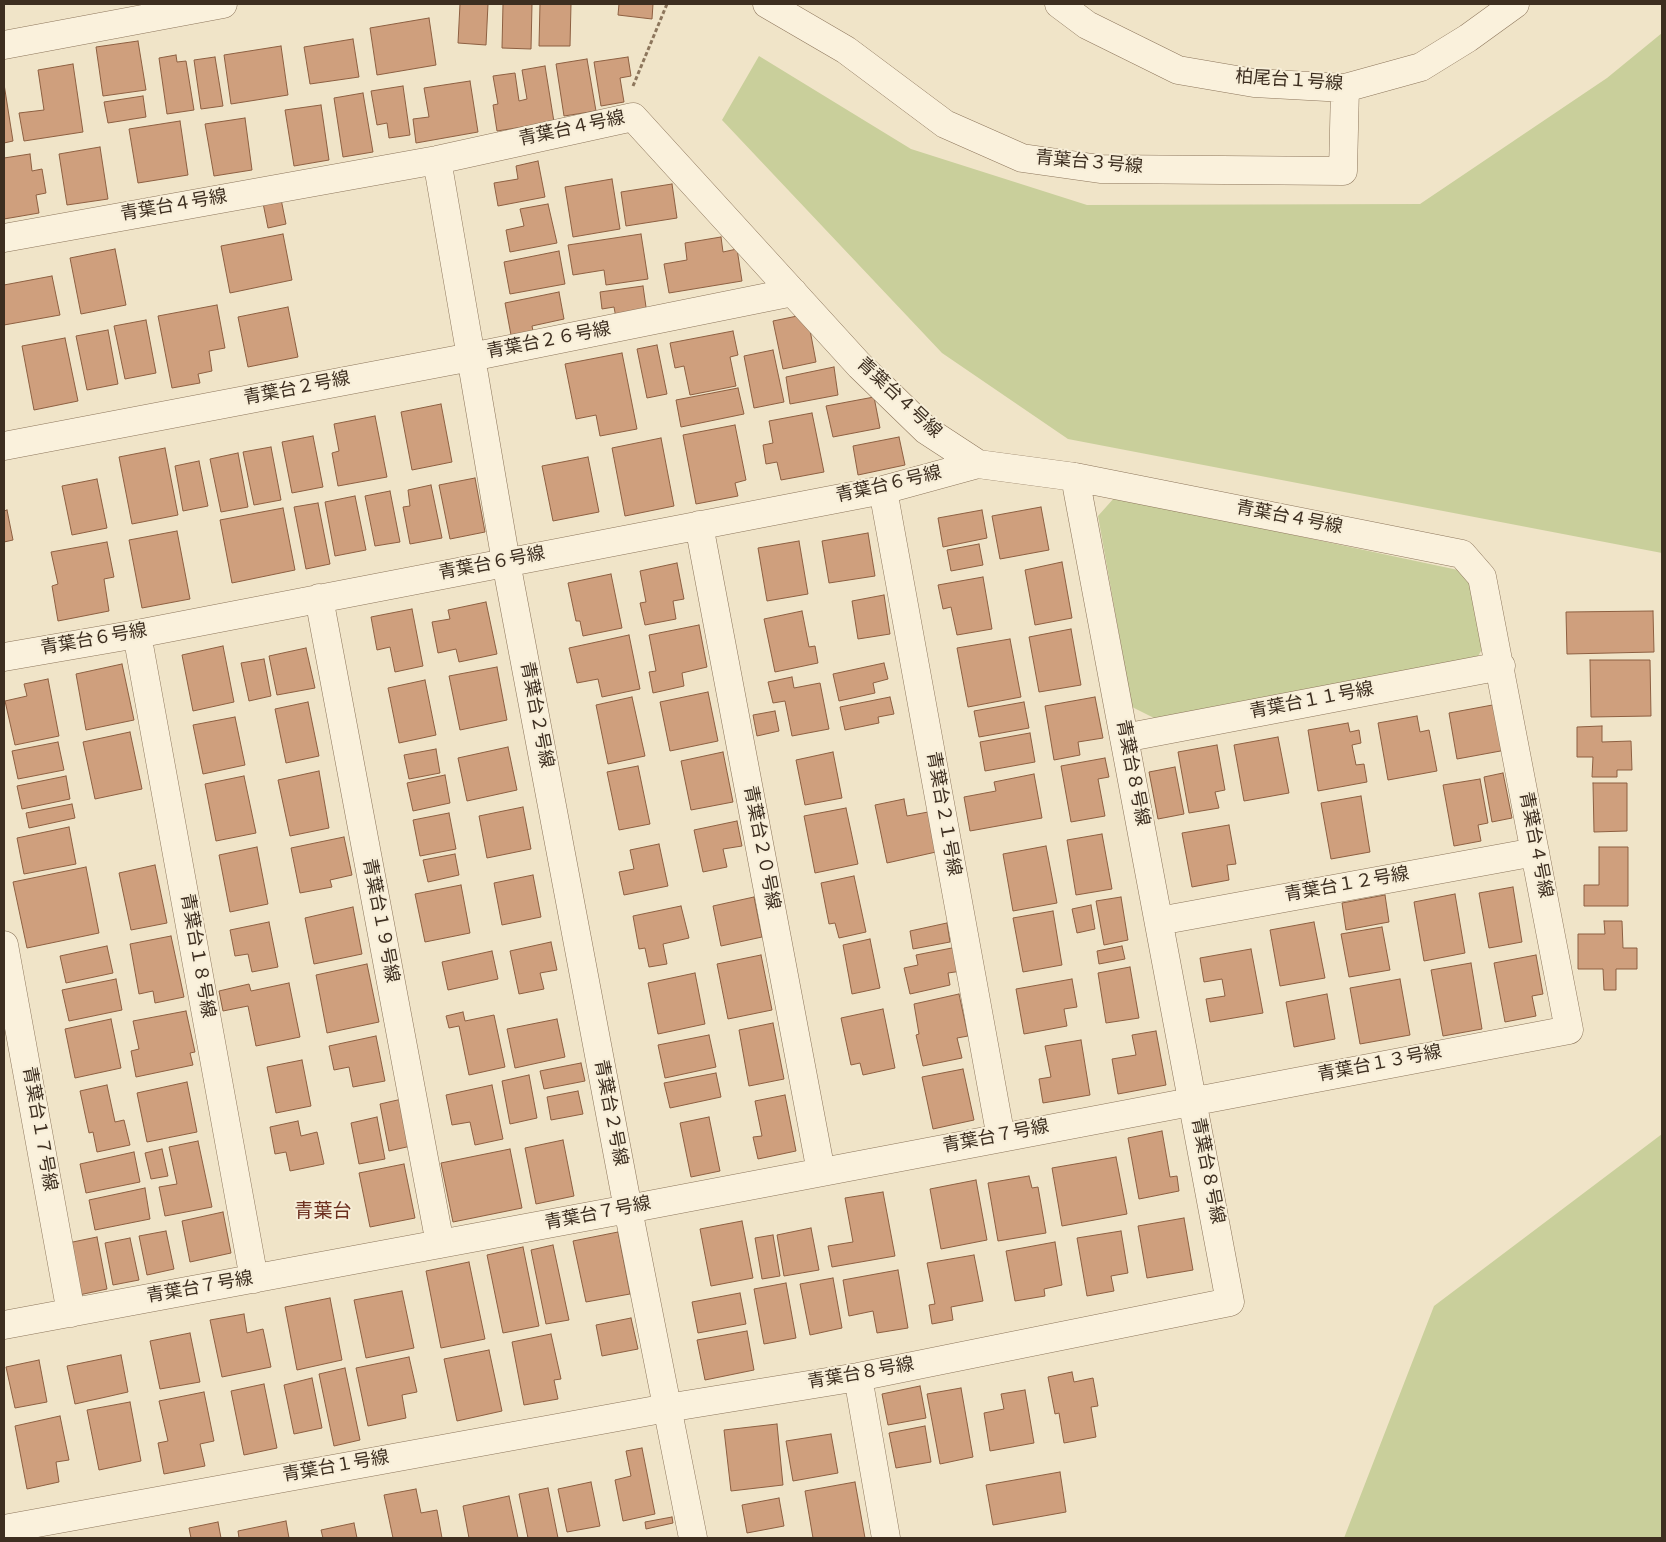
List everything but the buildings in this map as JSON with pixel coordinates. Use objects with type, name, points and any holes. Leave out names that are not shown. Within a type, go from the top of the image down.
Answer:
[{"type":"street","points":[[4,45],[223,4]]},
{"type":"street","name":"青葉台３号線","points":[[767,4],[846,50],[945,124],[1022,158],[1100,169],[1343,171],[1345,88]]},
{"type":"street","name":"柏尾台１号線","points":[[1059,4],[1087,25],[1178,70],[1254,83],[1345,88],[1420,67],[1468,38],[1515,4]]},
{"type":"street","name":"青葉台４号線","points":[[4,238],[438,160],[633,117],[860,366],[926,430],[978,464],[1075,477],[1462,554],[1482,577],[1501,666],[1568,1030]]},
{"type":"street","name":"青葉台２６号線","points":[[438,160],[471,357],[793,292]]},
{"type":"street","name":"青葉台２号線","points":[[4,446],[471,357],[506,562],[628,1209],[693,1538]]},
{"type":"street","name":"青葉台６号線","points":[[4,657],[137,634],[883,490],[978,464]]},
{"type":"street","name":"青葉台８号線","points":[[667,1408],[858,1377],[1230,1302],[1075,477]]},
{"type":"street","name":"青葉台２１号線","points":[[883,490],[1001,1138]]},
{"type":"street","name":"青葉台２０号線","points":[[699,525],[821,1172]]},
{"type":"street","name":"青葉台１９号線","points":[[319,598],[440,1244]]},
{"type":"street","name":"青葉台１８号線","points":[[137,634],[254,1279]]},
{"type":"street","name":"青葉台１１号線","points":[[1124,738],[1501,666]]},
{"type":"street","name":"青葉台１２号線","points":[[1159,921],[1535,852]]},
{"type":"street","name":"青葉台１７号線","points":[[4,945],[71,1312]]},
{"type":"street","name":"青葉台１３号線","points":[[1192,1101],[1568,1030]]},
{"type":"street","name":"青葉台７号線","points":[[4,1325],[628,1209],[1192,1101]]},
{"type":"street","points":[[858,1377],[886,1538]]},
{"type":"street","name":"青葉台１号線","points":[[4,1529],[667,1408]]},
{"type":"path","points":[[633,117],[628,96],[667,4]]},
{"type":"green space","points":[[1662,33],[1662,553],[1068,439],[942,353],[722,120],[759,56],[911,149],[1087,205],[1420,204],[1607,78]]},
{"type":"green space","points":[[1115,497],[1458,570],[1476,585],[1486,642],[1477,658],[1156,719],[1132,707],[1098,516]]},
{"type":"green space","points":[[1662,1134],[1662,1538],[1344,1538],[1434,1306]]},
{"type":"district","name":"青葉台","points":[[323,1213]]}]
